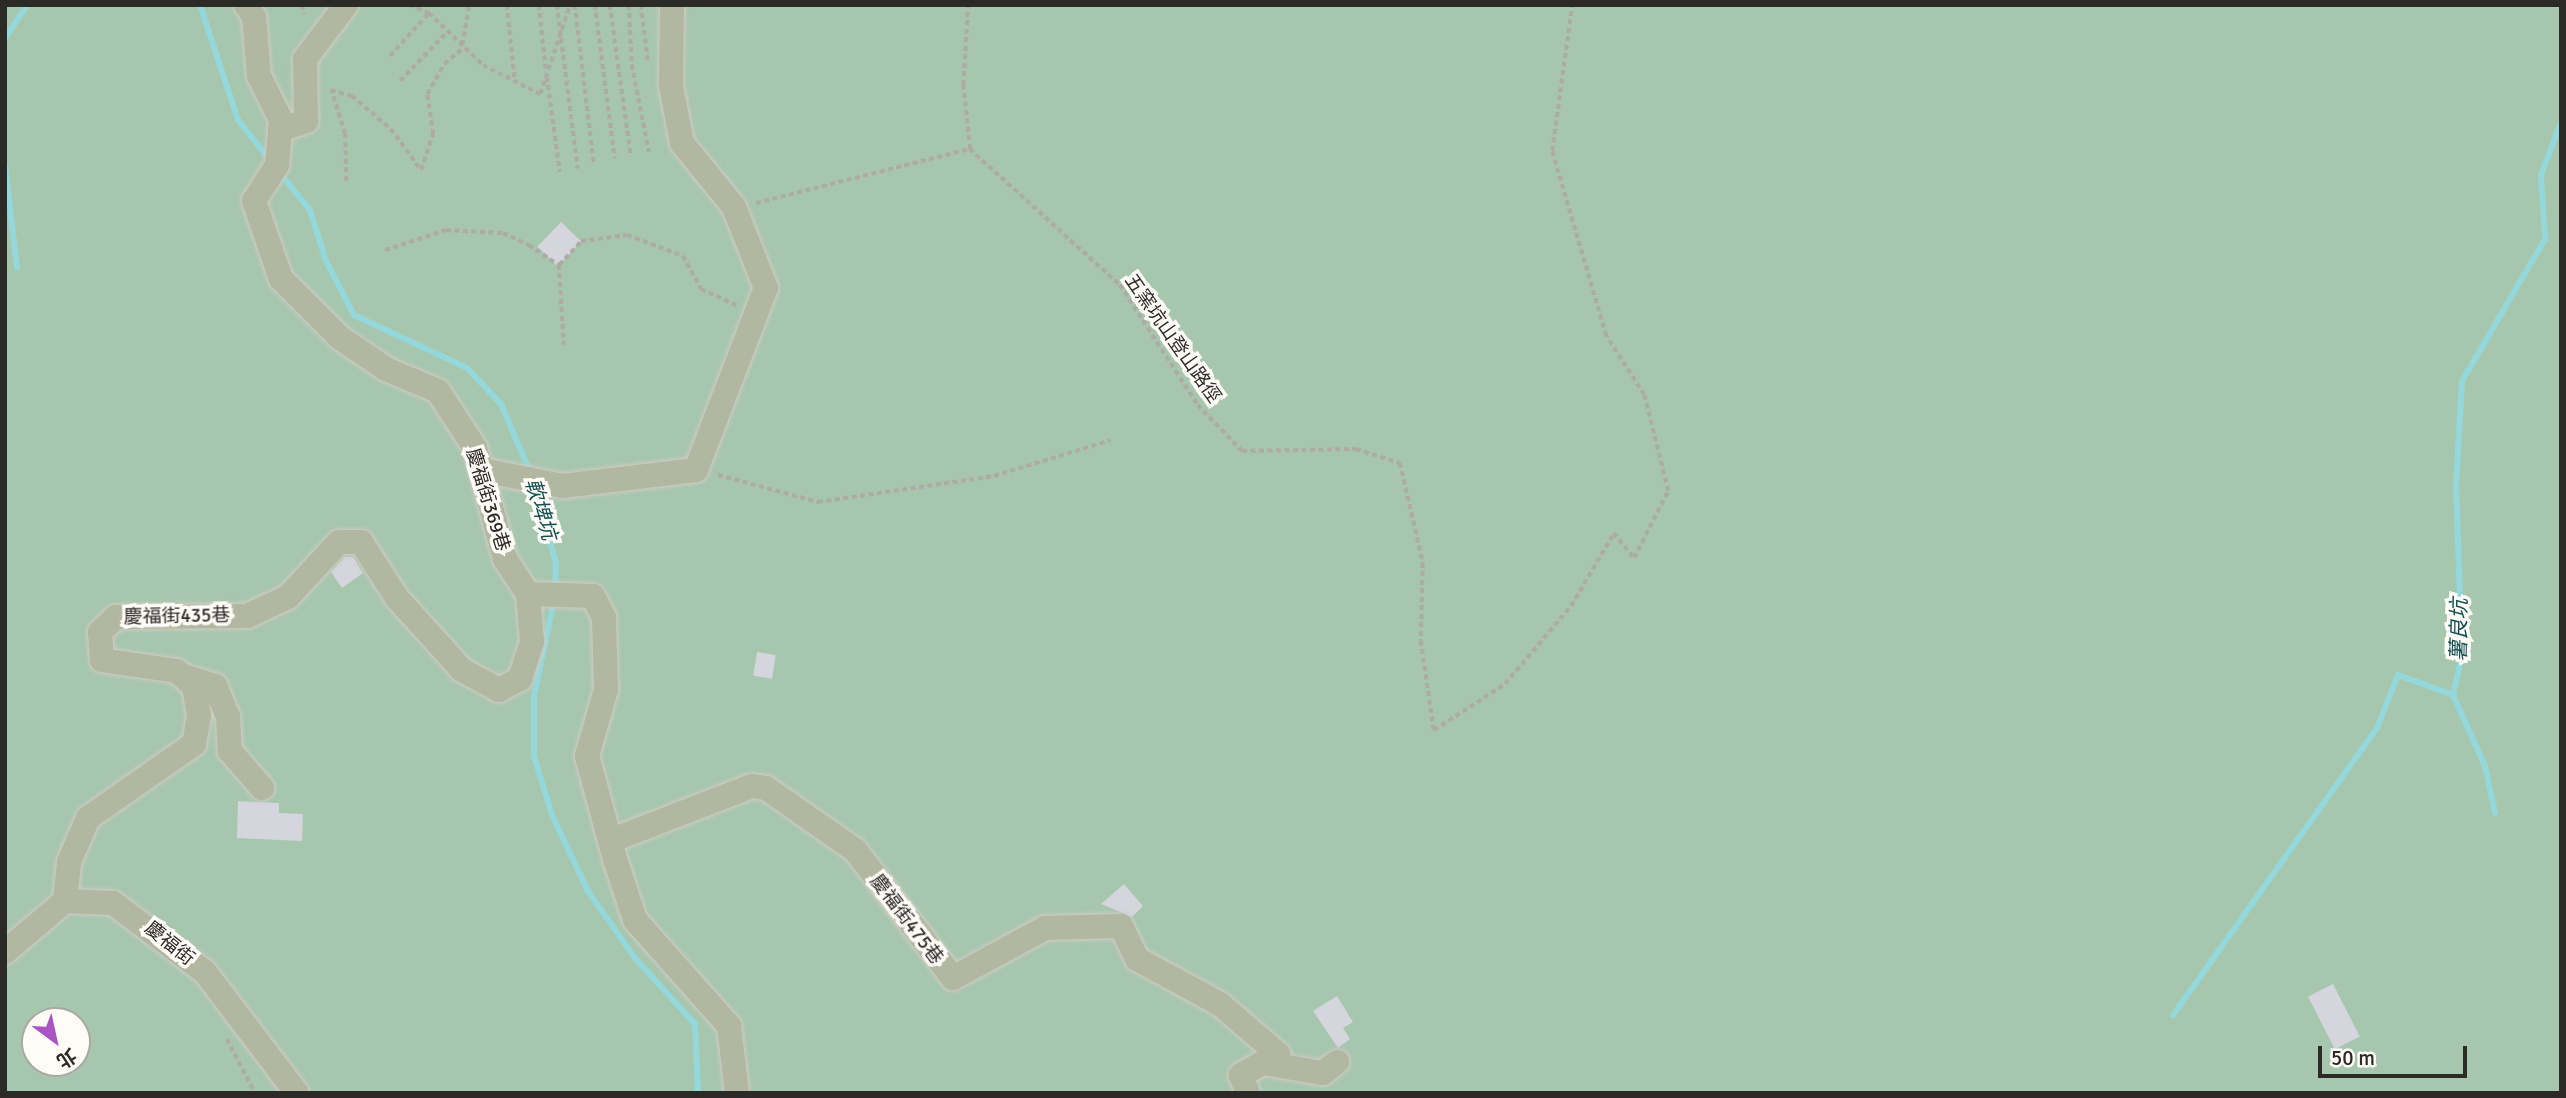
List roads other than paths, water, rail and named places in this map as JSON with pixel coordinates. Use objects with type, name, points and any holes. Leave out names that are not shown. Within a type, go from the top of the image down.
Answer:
[{"type":"street","points":[[246,5],[254,18],[259,76],[280,125],[306,121],[305,59],[346,5]]},
{"type":"street","points":[[482,470],[508,472],[562,486],[696,470],[766,288],[734,207],[682,143],[671,86],[672,5]]},
{"type":"street","name":"慶福街369巷","points":[[280,125],[277,165],[254,201],[281,279],[339,337],[386,369],[438,391],[482,470],[505,559],[528,594]]},
{"type":"street","name":"慶福街435巷","points":[[183,677],[102,660],[100,632],[116,617],[247,616],[288,597],[340,542],[361,542],[397,598],[462,670],[499,690],[520,679],[532,641],[528,594]]},
{"type":"street","points":[[528,594],[593,596],[604,618],[606,690],[587,756],[610,841],[635,920],[729,1026],[737,1093]]},
{"type":"street","points":[[183,677],[215,686],[228,717],[230,751],[262,788]]},
{"type":"street","points":[[5,952],[65,901],[69,862],[88,818],[194,744],[199,715],[194,686],[183,677]]},
{"type":"street","name":"慶福街475巷","points":[[610,841],[752,786],[765,788],[855,850],[953,978],[1045,928],[1121,926],[1137,959],[1220,1004],[1278,1054],[1269,1064]]},
{"type":"street","name":"慶福街","points":[[65,901],[113,903],[205,972],[297,1093]]},
{"type":"street","points":[[1248,1093],[1241,1075],[1269,1064],[1323,1073],[1337,1062]]},
{"type":"waterway","points":[[5,38],[27,5]]},
{"type":"waterway","name":"軟埤坑","points":[[200,5],[238,120],[269,159]]},
{"type":"waterway","name":"薯良坑","points":[[2173,1015],[2377,728],[2398,675],[2453,695],[2462,655],[2456,487],[2462,381],[2545,239],[2541,175],[2561,122]]},
{"type":"waterway","points":[[5,165],[17,267]]},
{"type":"waterway","name":"軟埤坑","points":[[280,173],[310,210],[326,261],[354,315],[467,368],[501,404],[531,474]]},
{"type":"waterway","name":"軟埤坑","points":[[535,487],[556,563],[555,589]]},
{"type":"waterway","name":"軟埤坑","points":[[554,600],[534,697],[534,756],[552,815],[588,891],[634,957],[695,1024],[698,1093]]},
{"type":"waterway","points":[[2453,695],[2485,766],[2495,813]]}]
